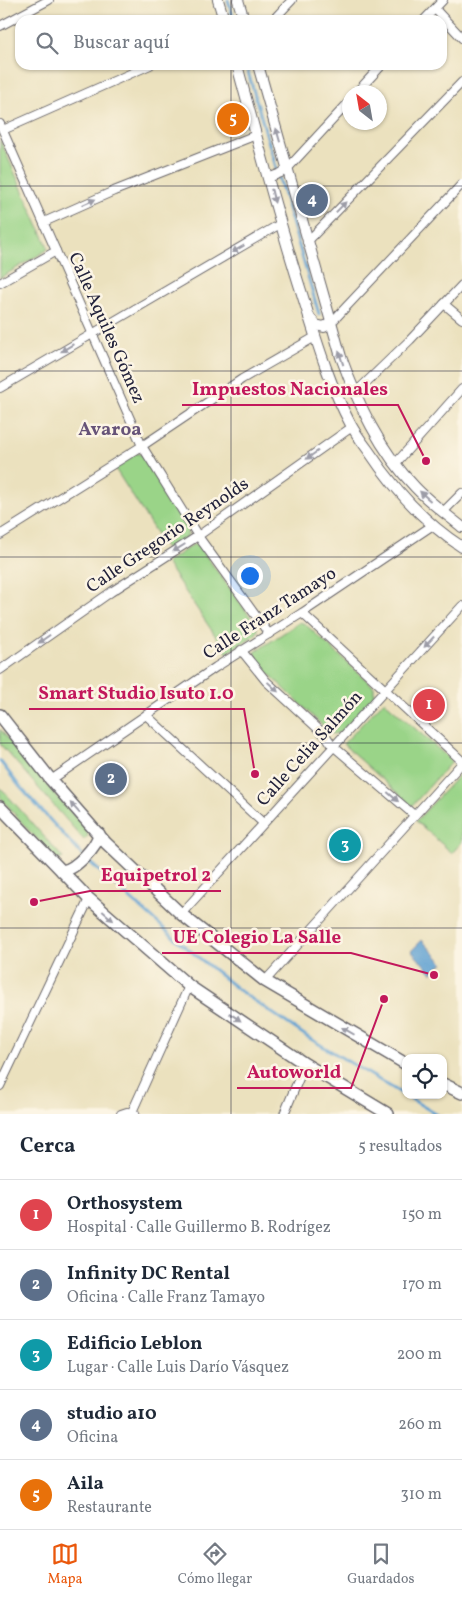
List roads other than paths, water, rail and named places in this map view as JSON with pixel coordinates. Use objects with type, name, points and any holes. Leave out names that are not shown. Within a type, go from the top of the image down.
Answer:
[{"type":"main road","points":[[0,715],[98,842],[181,914],[265,980],[402,1062]]},
{"type":"main road","points":[[0,807],[69,871],[89,899],[189,986],[305,1064],[388,1114]]},
{"type":"main road","points":[[69,871],[98,842]]},
{"type":"main road","points":[[447,1086],[462,1093]]},
{"type":"street","points":[[21,15],[49,0]]},
{"type":"street","points":[[218,0],[222,15]]},
{"type":"street","points":[[238,0],[242,15]]},
{"type":"street","points":[[278,15],[292,0]]},
{"type":"street","points":[[430,15],[443,0]]},
{"type":"street","points":[[435,10],[440,15]]},
{"type":"street","points":[[0,26],[15,18]]},
{"type":"street","points":[[447,22],[462,38]]},
{"type":"street","points":[[1,127],[138,70]]},
{"type":"street","points":[[238,70],[256,135],[278,174],[307,242],[336,341],[354,394],[367,419],[396,464],[414,486],[462,527]]},
{"type":"street","points":[[259,70],[278,174],[280,224],[324,364],[352,427],[391,484],[412,507],[462,548]]},
{"type":"street","points":[[364,85],[378,70]]},
{"type":"street","points":[[307,242],[462,82]]},
{"type":"street","points":[[278,174],[342,109]]},
{"type":"street","name":"Calle Aquiles Gómez","points":[[1,127],[142,446],[198,536],[269,634]]},
{"type":"street","points":[[44,222],[122,187],[256,135]]},
{"type":"street","points":[[308,316],[316,325],[324,327],[331,323],[462,184]]},
{"type":"street","points":[[0,388],[280,224]]},
{"type":"street","points":[[0,283],[56,251]]},
{"type":"street","points":[[354,394],[410,340],[462,285]]},
{"type":"street","points":[[444,304],[462,319]]},
{"type":"street","points":[[0,535],[142,446],[242,379],[322,334],[330,335],[336,341]]},
{"type":"street","points":[[396,464],[462,389]]},
{"type":"street","name":"Calle Gregorio Reynolds","points":[[0,670],[111,592],[198,536],[352,427]]},
{"type":"street","points":[[443,512],[462,493]]},
{"type":"street","name":"Calle Franz Tamayo","points":[[51,780],[241,650],[302,613],[432,525]]},
{"type":"street","name":"Calle Celia Salmón","points":[[181,914],[462,606]]},
{"type":"street","points":[[265,980],[462,762],[302,613]]},
{"type":"street","points":[[241,650],[266,680],[326,736],[333,746],[414,815]]},
{"type":"street","points":[[146,715],[263,823]]},
{"type":"street","points":[[0,1086],[89,899]]},
{"type":"street","points":[[121,1114],[127,1112],[134,1113],[189,986]]},
{"type":"street","points":[[284,1114],[305,1064]]},
{"type":"water","points":[[422,940],[443,963],[432,973],[411,951]]},
{"type":"waterway","points":[[228,0],[232,15]]},
{"type":"waterway","points":[[247,70],[319,314]]},
{"type":"waterway","points":[[0,761],[20,787],[82,855]]},
{"type":"waterway","points":[[86,859],[177,940],[240,991],[309,1038],[436,1114]]},
{"type":"place","name":"Aila","points":[[233,119]]},
{"type":"place","name":"studio a10","points":[[312,200]]},
{"type":"place","name":"Impuestos Nacionales","points":[[426,461]]},
{"type":"place","name":"Orthosystem","points":[[429,705]]},
{"type":"place","name":"Smart Studio Isuto 1.0","points":[[255,774]]},
{"type":"place","name":"Infinity DC Rental","points":[[111,779]]},
{"type":"place","name":"Edificio Leblon","points":[[345,845]]},
{"type":"place","name":"Equipetrol 2","points":[[34,902]]},
{"type":"place","name":"UE Colegio La Salle","points":[[434,975]]},
{"type":"place","name":"Autoworld","points":[[384,999]]},
{"type":"district","name":"Avaroa","points":[[110,430]]}]
